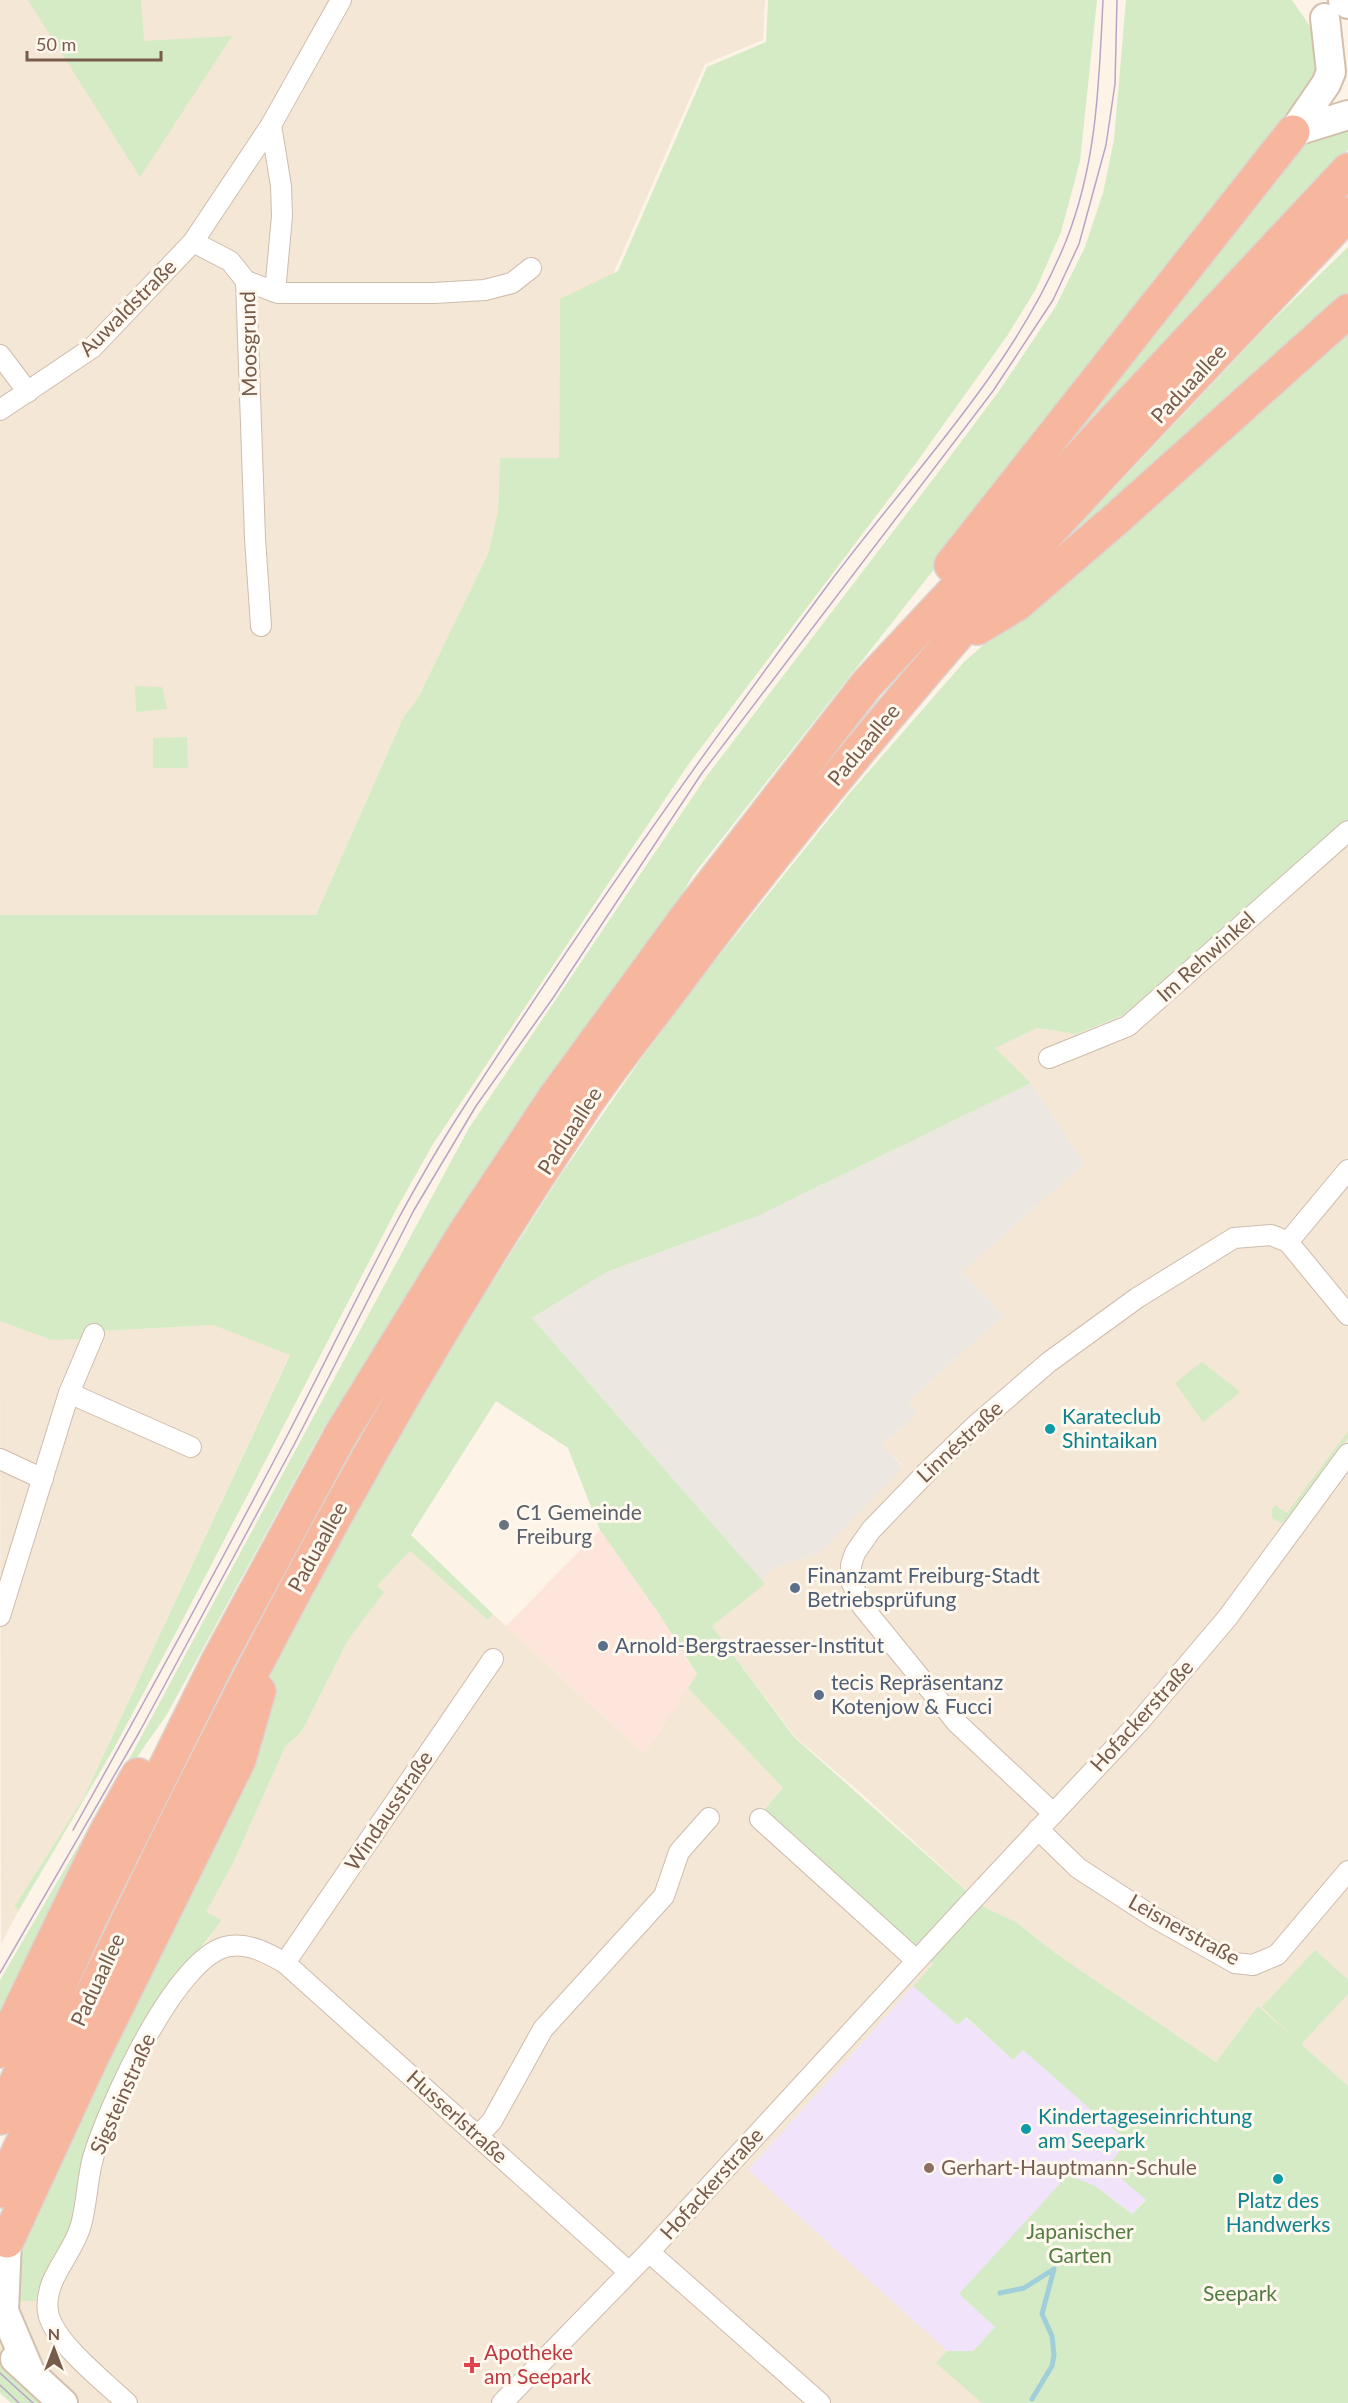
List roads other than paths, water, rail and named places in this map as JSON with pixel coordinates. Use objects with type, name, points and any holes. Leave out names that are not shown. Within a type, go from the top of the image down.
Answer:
[{"type":"highway","points":[[867,684],[924,599],[1293,132]]},
{"type":"highway","name":"Paduaallee","points":[[0,2191],[120,1931],[281,1614],[418,1367],[586,1103],[740,896],[947,646],[1329,219],[1348,170]]},
{"type":"highway","name":"Paduaallee","points":[[0,2118],[88,1923],[218,1661],[340,1436],[466,1231],[555,1097],[631,990],[867,684],[1329,219]]},
{"type":"highway","points":[[947,646],[1017,604],[1116,519],[1348,310]]},
{"type":"highway","points":[[4,2246],[91,2059],[239,1760],[281,1614]]},
{"type":"highway","points":[[0,2051],[104,1836],[129,1790],[155,1746],[218,1661]]},
{"type":"main road","points":[[1333,5],[1348,48]]},
{"type":"main road","points":[[1293,132],[1326,84],[1331,72],[1333,5]]},
{"type":"main road","points":[[1293,132],[1348,116]]},
{"type":"main road","points":[[4,2246],[4,2311],[30,2372]]},
{"type":"main road","points":[[1,2347],[63,2403]]},
{"type":"street","name":"Auwaldstraße","points":[[0,410],[92,348],[193,242],[271,124],[341,0]]},
{"type":"street","points":[[271,124],[281,186],[282,216],[275,292]]},
{"type":"street","name":"Auwaldstraße","points":[[193,242],[230,261],[246,281]]},
{"type":"street","name":"Moosgrund","points":[[261,626],[255,538],[246,281],[275,292],[422,294],[485,290],[512,283],[531,268]]},
{"type":"street","points":[[0,355],[28,392]]},
{"type":"street","name":"Im Rehwinkel","points":[[1049,1058],[1128,1026],[1348,831]]},
{"type":"street","points":[[1348,1170],[1288,1242],[1348,1315]]},
{"type":"street","name":"Linnéstraße","points":[[1053,1813],[957,1723],[862,1606],[851,1581],[851,1565],[855,1553],[871,1530],[929,1470],[977,1424],[1060,1353],[1137,1298],[1234,1238],[1271,1235],[1288,1242]]},
{"type":"street","points":[[0,1616],[69,1393],[94,1334]]},
{"type":"street","points":[[69,1393],[191,1447]]},
{"type":"street","name":"Hofackerstraße","points":[[502,2403],[649,2252],[916,1960],[1140,1721],[1198,1654],[1273,1559],[1348,1454]]},
{"type":"street","points":[[0,1459],[43,1479]]},
{"type":"street","name":"Windausstraße","points":[[285,1963],[493,1659]]},
{"type":"street","points":[[479,2135],[492,2121],[543,2029],[664,1896],[679,1852],[709,1818]]},
{"type":"street","points":[[760,1818],[916,1960]]},
{"type":"street","name":"Leisnerstraße","points":[[1038,1829],[1078,1868],[1155,1918],[1235,1963],[1253,1965],[1277,1955],[1348,1871]]},
{"type":"street","name":"Sigsteinstraße","points":[[128,2403],[54,2332],[48,2313],[48,2296],[53,2279],[81,2228],[86,2187],[102,2130],[166,2002],[201,1962],[213,1952],[230,1946],[264,1951],[285,1963]]},
{"type":"street","name":"Husserlstraße","points":[[285,1963],[629,2272]]},
{"type":"street","points":[[649,2252],[820,2403]]},
{"type":"waterway","points":[[1000,2293],[1024,2288],[1054,2269],[1042,2314],[1052,2336],[1054,2355],[1052,2366],[1032,2399]]},
{"type":"tram line","points":[[73,1830],[235,1535],[393,1228],[464,1107],[597,907],[735,711],[830,582],[959,419],[1019,333],[1045,288],[1066,241],[1084,182],[1095,122],[1103,0]]},
{"type":"tram line","points":[[0,1973],[140,1731],[295,1443],[414,1210],[476,1106],[553,998],[702,773],[993,391],[1053,300],[1079,244],[1106,145],[1115,84],[1117,0]]},
{"type":"tram line","points":[[0,2373],[33,2403]]},
{"type":"tram line","points":[[0,2385],[19,2403]]},
{"type":"place","name":"Karateclub Shintaikan","points":[[1050,1429]]},
{"type":"place","name":"C1 Gemeinde Freiburg","points":[[504,1525]]},
{"type":"place","name":"Finanzamt Freiburg-Stadt Betriebsprüfung","points":[[795,1588]]},
{"type":"place","name":"Arnold-Bergstraesser-Institut","points":[[603,1646]]},
{"type":"place","name":"tecis Repräsentanz Kotenjow & Fucci","points":[[819,1695]]},
{"type":"place","name":"Kindertageseinrichtung am Seepark","points":[[1026,2129]]},
{"type":"place","name":"Gerhart-Hauptmann-Schule","points":[[929,2168]]},
{"type":"place","name":"Platz des Handwerks","points":[[1278,2179]]},
{"type":"place","name":"Apotheke am Seepark","points":[[472,2365]]},
{"type":"park label","name":"Japanischer Garten","points":[[1080,2244]]},
{"type":"park label","name":"Seepark","points":[[1240,2294]]}]
